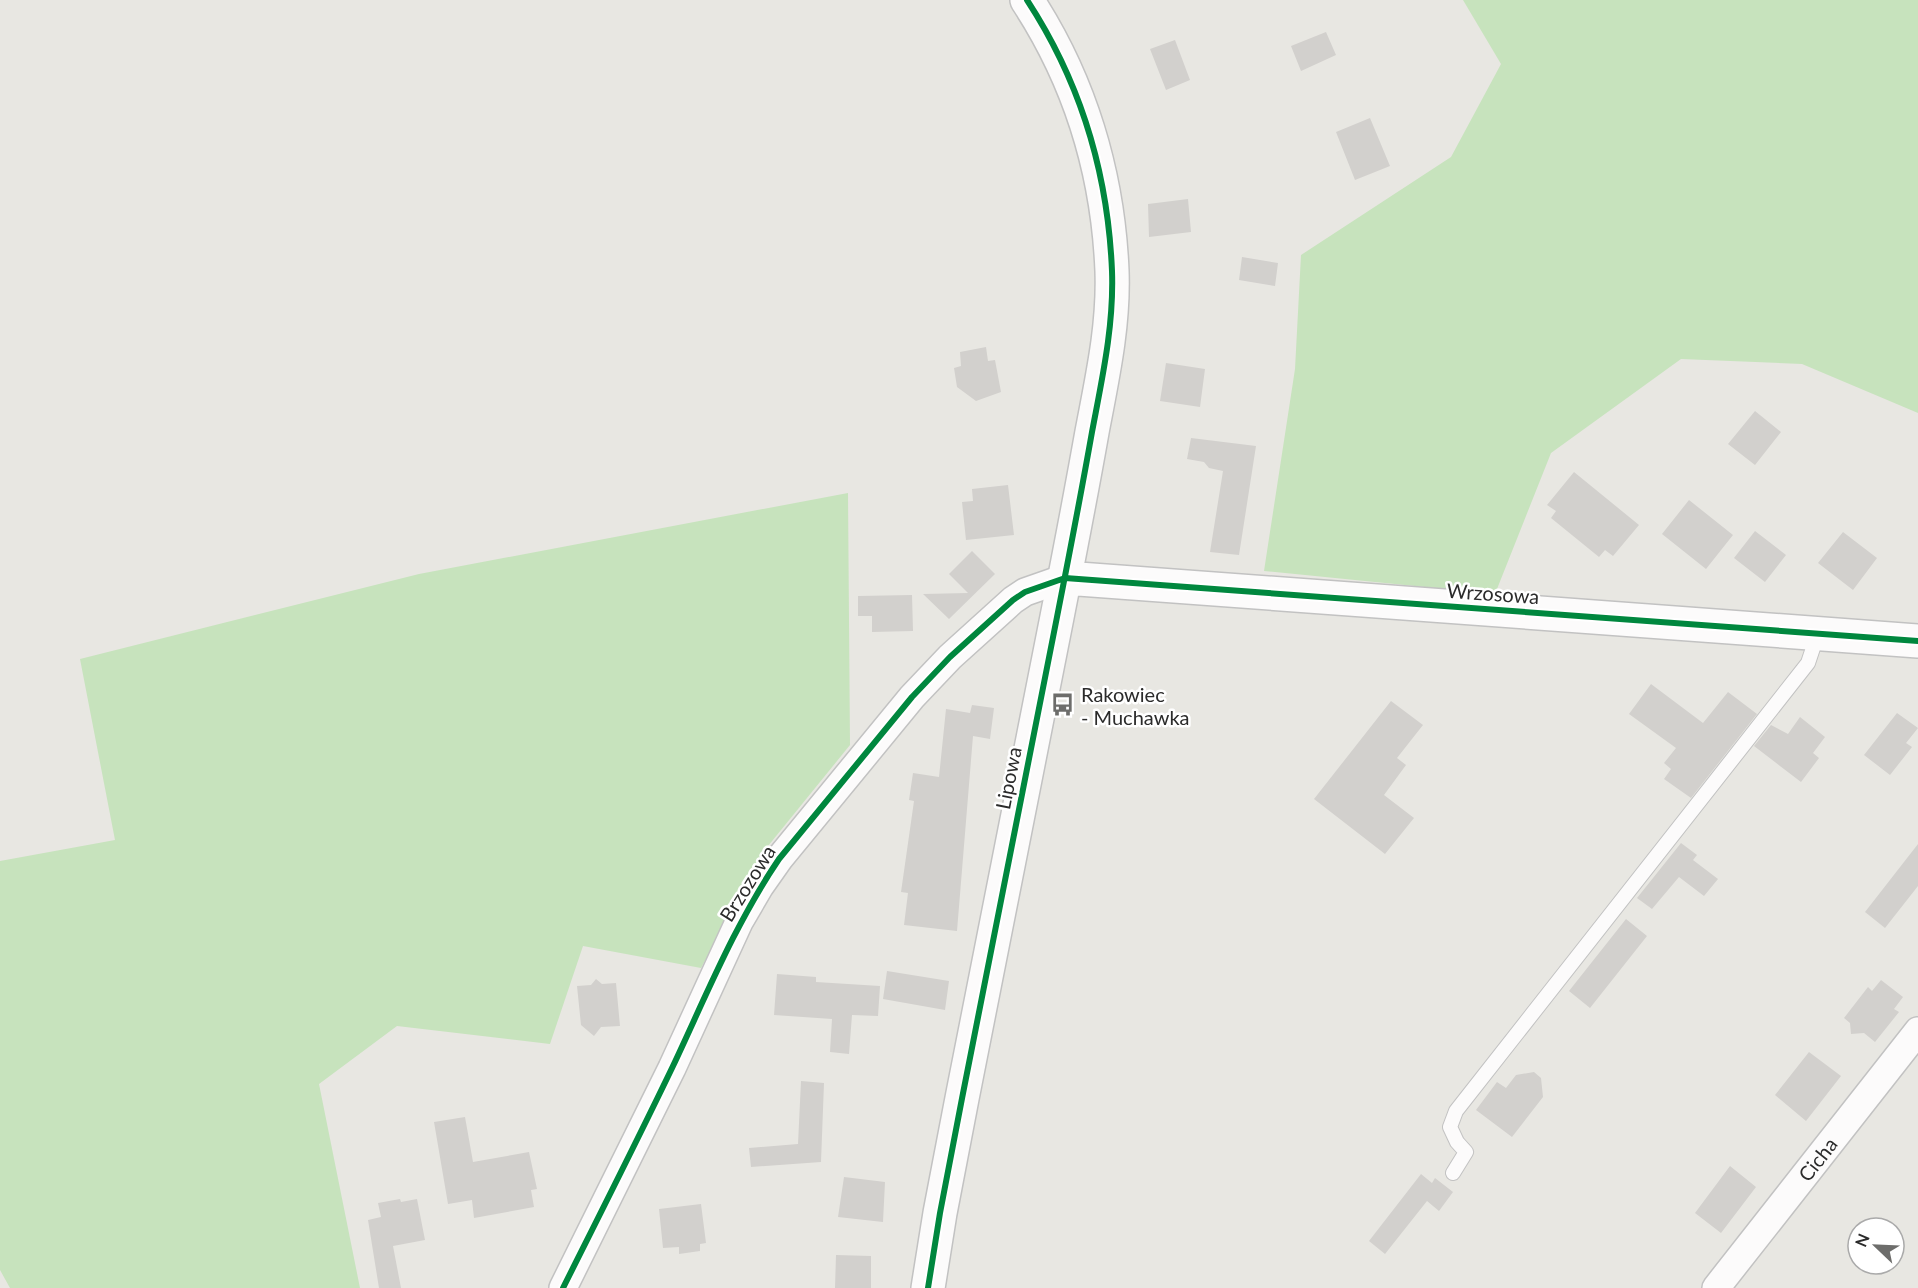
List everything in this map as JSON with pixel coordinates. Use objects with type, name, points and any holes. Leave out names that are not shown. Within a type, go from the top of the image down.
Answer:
[{"type":"street","name":"Lipowa","points":[[928,1288],[942,1201],[1065,578],[1106,357],[1112,273],[1102,185],[1084,113],[1048,32],[1027,0]]},
{"type":"street","name":"Wrzosowa","points":[[1065,578],[1918,641]]},
{"type":"street","name":"Brzozowa","points":[[563,1288],[672,1068],[739,922],[779,859],[912,698],[950,657],[1013,600],[1025,592],[1065,578]]},
{"type":"street","name":"Cicha","points":[[1716,1288],[1918,1031]]},
{"type":"lane","points":[[1453,1173],[1466,1152],[1457,1142],[1450,1127],[1456,1111],[1808,663],[1818,633]]},
{"type":"green space","points":[[1463,0],[1918,0],[1918,413],[1802,364],[1681,359],[1551,453],[1495,594],[1264,571],[1295,369],[1301,255],[1451,157],[1501,64]]},
{"type":"green space","points":[[848,493],[850,745],[768,846],[701,968],[583,946],[550,1044],[397,1026],[319,1084],[360,1288],[10,1288],[0,1270],[0,861],[115,840],[80,659],[419,574]]},
{"type":"building","points":[[1326,32],[1336,55],[1301,71],[1291,46]]},
{"type":"building","points":[[1175,40],[1190,80],[1166,90],[1150,49]]},
{"type":"building","points":[[1370,118],[1390,166],[1355,180],[1336,132]]},
{"type":"building","points":[[1188,199],[1191,232],[1149,237],[1148,204]]},
{"type":"building","points":[[1242,257],[1278,263],[1275,286],[1239,280]]},
{"type":"building","points":[[986,347],[988,361],[995,360],[1001,392],[976,401],[957,387],[954,368],[961,366],[960,352]]},
{"type":"building","points":[[1166,363],[1205,369],[1200,407],[1160,401]]},
{"type":"building","points":[[1755,411],[1781,432],[1755,465],[1728,444]]},
{"type":"building","points":[[1191,438],[1256,446],[1239,555],[1210,552],[1223,471],[1209,468],[1204,462],[1187,459]]},
{"type":"building","points":[[1574,472],[1639,525],[1613,556],[1605,550],[1599,557],[1551,518],[1556,511],[1547,505]]},
{"type":"building","points":[[1008,485],[1014,535],[966,540],[962,502],[973,501],[972,489]]},
{"type":"building","points":[[1689,500],[1733,535],[1706,569],[1662,534]]},
{"type":"building","points":[[1755,531],[1786,555],[1765,582],[1734,558]]},
{"type":"building","points":[[1843,532],[1877,558],[1853,590],[1818,563]]},
{"type":"building","points":[[972,551],[995,574],[949,619],[923,594],[968,593],[949,574]]},
{"type":"building","points":[[912,595],[913,631],[872,632],[872,616],[858,616],[858,596]]},
{"type":"building","points":[[1651,684],[1703,723],[1728,692],[1757,714],[1691,798],[1664,779],[1671,769],[1664,763],[1676,748],[1629,714]]},
{"type":"building","points":[[1391,701],[1423,725],[1397,758],[1406,765],[1384,795],[1414,818],[1385,854],[1314,799]]},
{"type":"building","points":[[972,705],[994,708],[990,739],[973,736],[957,931],[904,925],[908,893],[901,892],[914,801],[909,800],[913,773],[939,777],[946,709],[970,713]]},
{"type":"building","points":[[1897,713],[1918,728],[1906,743],[1912,747],[1890,775],[1864,755]]},
{"type":"building","points":[[1800,717],[1825,737],[1813,753],[1819,758],[1801,782],[1754,746],[1771,725],[1788,734]]},
{"type":"building","points":[[1681,843],[1697,855],[1693,860],[1718,879],[1704,896],[1679,877],[1652,909],[1637,898]]},
{"type":"building","points":[[1918,844],[1918,886],[1885,928],[1865,912]]},
{"type":"building","points":[[1626,919],[1647,936],[1590,1008],[1569,991]]},
{"type":"building","points":[[887,971],[949,981],[945,1010],[883,999]]},
{"type":"building","points":[[777,974],[816,977],[816,982],[880,986],[878,1016],[852,1015],[849,1054],[830,1052],[832,1019],[774,1015]]},
{"type":"building","points":[[596,979],[602,984],[616,983],[620,1026],[601,1027],[594,1036],[581,1025],[577,986],[591,985]]},
{"type":"building","points":[[1881,980],[1903,997],[1894,1009],[1899,1012],[1875,1042],[1864,1033],[1851,1034],[1850,1023],[1844,1018],[1868,987],[1872,991]]},
{"type":"building","points":[[1809,1052],[1841,1076],[1806,1121],[1775,1095]]},
{"type":"building","points":[[1534,1072],[1541,1078],[1543,1097],[1512,1137],[1476,1110],[1497,1082],[1506,1088],[1516,1075]]},
{"type":"building","points":[[801,1081],[824,1083],[821,1162],[751,1167],[749,1148],[798,1144]]},
{"type":"building","points":[[465,1117],[473,1162],[529,1152],[537,1189],[531,1190],[534,1207],[474,1218],[472,1200],[448,1204],[434,1122]]},
{"type":"building","points":[[1730,1166],[1756,1187],[1721,1233],[1695,1213]]},
{"type":"building","points":[[1421,1174],[1432,1183],[1435,1178],[1453,1192],[1439,1211],[1427,1201],[1385,1254],[1369,1241]]},
{"type":"building","points":[[844,1177],[885,1182],[883,1222],[838,1217]]},
{"type":"building","points":[[400,1199],[401,1202],[417,1199],[425,1240],[393,1246],[401,1288],[379,1288],[368,1220],[381,1217],[378,1203]]},
{"type":"building","points":[[701,1204],[706,1243],[700,1244],[700,1251],[679,1254],[679,1247],[663,1248],[659,1209]]},
{"type":"building","points":[[836,1255],[871,1256],[871,1288],[835,1288]]},
{"type":"cycle path","points":[[928,1288],[954,1138],[1079,502],[1103,372],[1111,312],[1112,271],[1109,235],[1104,199],[1088,130],[1062,63],[1027,0]]},
{"type":"cycle path","points":[[563,1288],[735,935],[779,859],[912,697],[950,657],[1013,600],[1025,592],[1065,578],[1918,641]]},
{"type":"place","name":"Rakowiec - Muchawka","points":[[1063,705]]}]
